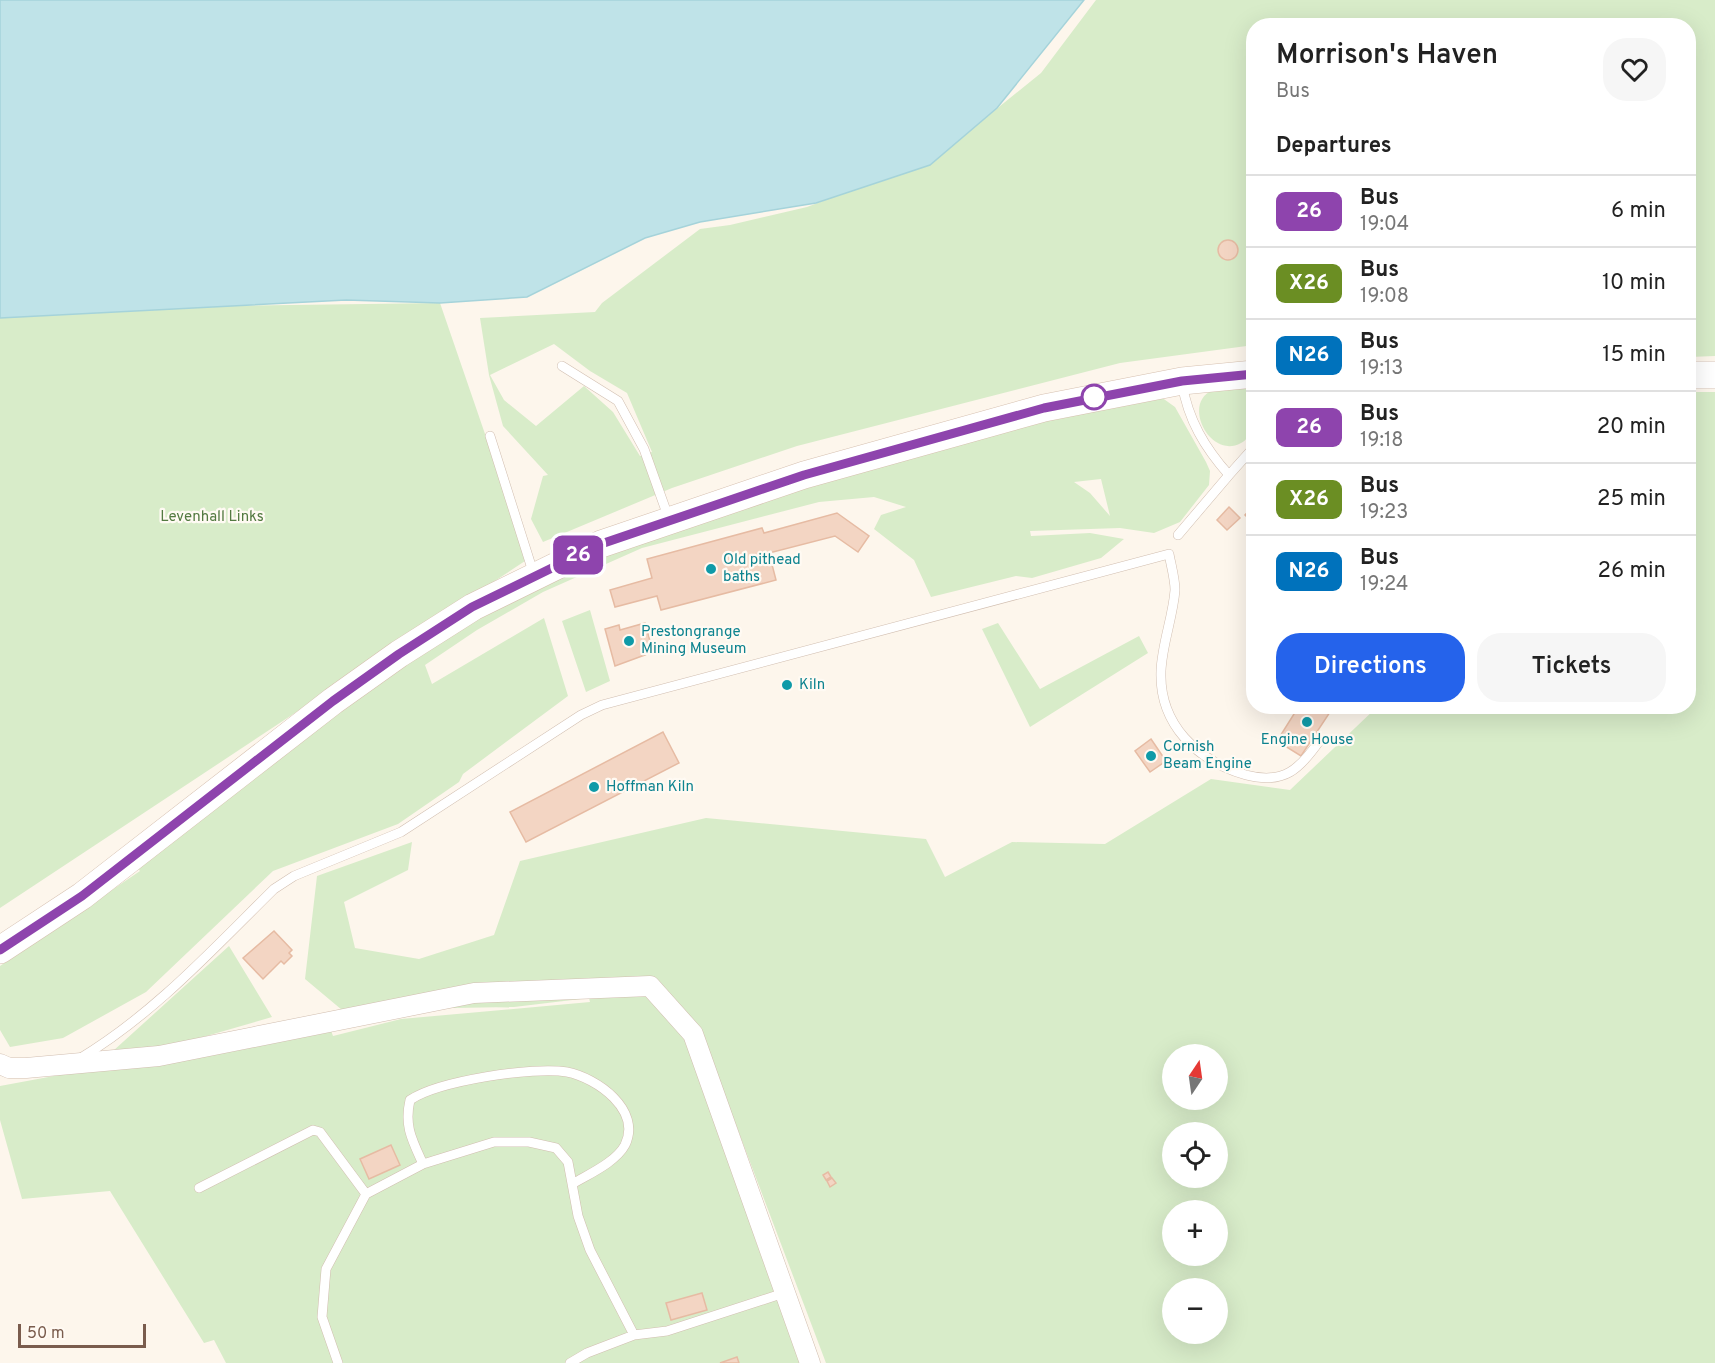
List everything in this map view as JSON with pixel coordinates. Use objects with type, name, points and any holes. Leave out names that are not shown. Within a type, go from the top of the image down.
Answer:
[{"type":"main road","points":[[0,950],[82,896],[333,701],[399,654],[472,607],[601,544],[804,475],[1044,408],[1182,381],[1246,375]]},
{"type":"main road","points":[[1696,375],[1715,375]]},
{"type":"street","points":[[0,1064],[9,1068],[26,1068],[159,1056],[474,993],[650,986],[693,1034],[810,1363]]},
{"type":"lane","points":[[562,366],[618,400],[644,448],[669,519]]},
{"type":"lane","points":[[1182,381],[1193,424],[1209,452],[1229,475]]},
{"type":"lane","points":[[490,436],[534,575]]},
{"type":"lane","points":[[1178,535],[1246,456]]},
{"type":"lane","points":[[71,1063],[116,1036],[156,1005],[274,889],[294,876],[401,832],[581,715],[602,705],[1169,554],[1175,588],[1161,671],[1163,693],[1168,717],[1187,743],[1214,764],[1248,776],[1281,778],[1303,764],[1320,740]]},
{"type":"lane","points":[[423,1164],[411,1139],[406,1118],[410,1100],[421,1093],[484,1078],[546,1069],[570,1072],[594,1082],[618,1102],[629,1122],[625,1145],[609,1161],[574,1184]]},
{"type":"lane","points":[[199,1188],[313,1130],[320,1132],[366,1194]]},
{"type":"lane","points":[[338,1363],[322,1317],[326,1269],[366,1194],[423,1164],[494,1142],[529,1142],[556,1148],[568,1162],[574,1184],[578,1216],[590,1250],[634,1335]]},
{"type":"lane","points":[[570,1363],[587,1353],[634,1335],[666,1331],[784,1293]]},
{"type":"green space","points":[[1096,0],[1715,0],[1715,356],[1696,357],[1696,18],[1246,18],[1246,346],[1120,363],[797,446],[672,488],[543,542],[531,519],[543,476],[548,475],[503,426],[489,375],[480,318],[595,312],[602,303],[700,229],[730,225],[807,207],[936,158],[1041,73]],"holes":[[[554,344],[590,371],[627,393],[652,452],[640,456],[613,412],[584,386],[536,426],[504,400],[490,375]]]},
{"type":"green space","name":"Levenhall Links","points":[[440,303],[528,559],[0,908],[0,313],[213,306]]},
{"type":"green space","points":[[1246,384],[1246,439],[1230,446],[1219,444],[1210,437],[1203,428],[1200,417],[1200,406],[1204,397],[1213,390]]},
{"type":"green space","points":[[1696,392],[1715,392],[1715,1363],[826,1363],[730,1109],[756,1230],[755,1239],[801,1363],[226,1363],[214,1340],[204,1343],[110,1191],[22,1199],[0,1120],[0,1086],[329,1025],[333,1036],[401,1019],[590,1002],[589,998],[514,1007],[342,1010],[305,979],[317,876],[412,842],[408,870],[344,902],[355,948],[419,959],[494,935],[520,861],[706,818],[926,839],[945,877],[1012,842],[1105,844],[1211,779],[1290,790],[1370,714],[1696,714]]},
{"type":"green space","points":[[1161,397],[1175,407],[1206,462],[1210,471],[1209,485],[1180,522],[1154,533],[1120,528],[1030,531],[1031,536],[1090,533],[1124,539],[1101,558],[1032,578],[1016,576],[931,597],[914,560],[874,529],[881,515],[906,507],[874,497],[819,502],[642,548],[543,592],[477,630],[425,665],[432,684],[544,618],[568,696],[463,774],[459,782],[398,824],[273,871],[146,992],[63,1038],[10,1047],[0,1030],[0,966],[140,871],[136,866],[420,651],[543,582],[672,528],[1023,423]],"holes":[[[1101,479],[1110,516],[1090,493],[1074,482]]]},
{"type":"green space","points":[[590,610],[610,681],[586,692],[562,621]]},
{"type":"green space","points":[[998,623],[1040,689],[1139,636],[1148,653],[1030,727],[982,629]]},
{"type":"green space","points":[[229,946],[272,1017],[158,1050],[113,1051]]},
{"type":"water","points":[[0,0],[1084,0],[997,108],[930,165],[816,203],[700,222],[645,238],[527,297],[440,303],[346,300],[0,318]]},
{"type":"building","points":[[1228,240],[1235,243],[1238,250],[1235,257],[1228,260],[1221,257],[1218,250],[1221,243]]},
{"type":"building","points":[[1229,507],[1240,518],[1227,530],[1217,520]]},
{"type":"building","name":"Old pithead baths","points":[[837,513],[869,536],[858,552],[835,536],[769,553],[776,580],[661,610],[657,596],[615,607],[610,590],[652,578],[647,559],[762,528],[764,533]]},
{"type":"building","name":"Prestongrange Mining Museum","points":[[645,623],[653,652],[615,666],[605,629],[619,625],[620,630]]},
{"type":"building","name":"Engine House","points":[[1294,714],[1329,714],[1301,756],[1277,741]]},
{"type":"building","name":"Hoffman Kiln","points":[[663,732],[679,763],[526,842],[510,812]]},
{"type":"building","name":"Cornish Beam Engine","points":[[1151,739],[1166,761],[1150,772],[1135,751]]},
{"type":"building","points":[[274,931],[292,950],[289,953],[292,956],[284,964],[281,961],[263,979],[243,958]]},
{"type":"building","points":[[391,1145],[400,1165],[369,1179],[360,1159]]},
{"type":"building","points":[[828,1172],[831,1177],[826,1180],[823,1175]]},
{"type":"building","points":[[832,1178],[836,1183],[830,1187],[827,1181]]},
{"type":"building","points":[[702,1293],[707,1310],[671,1320],[666,1303]]},
{"type":"building","points":[[737,1357],[739,1363],[720,1363]]},
{"type":"bus line","name":"26","points":[[0,950],[82,896],[333,701],[399,654],[472,607],[601,544],[804,475],[1044,408],[1182,381],[1246,375]]},
{"type":"place","name":"Old pithead baths","points":[[711,569]]},
{"type":"place","name":"Prestongrange Mining Museum","points":[[629,641]]},
{"type":"place","name":"Kiln","points":[[787,685]]},
{"type":"place","name":"Engine House","points":[[1307,722]]},
{"type":"place","name":"Cornish Beam Engine","points":[[1151,756]]},
{"type":"place","name":"Hoffman Kiln","points":[[594,787]]}]
